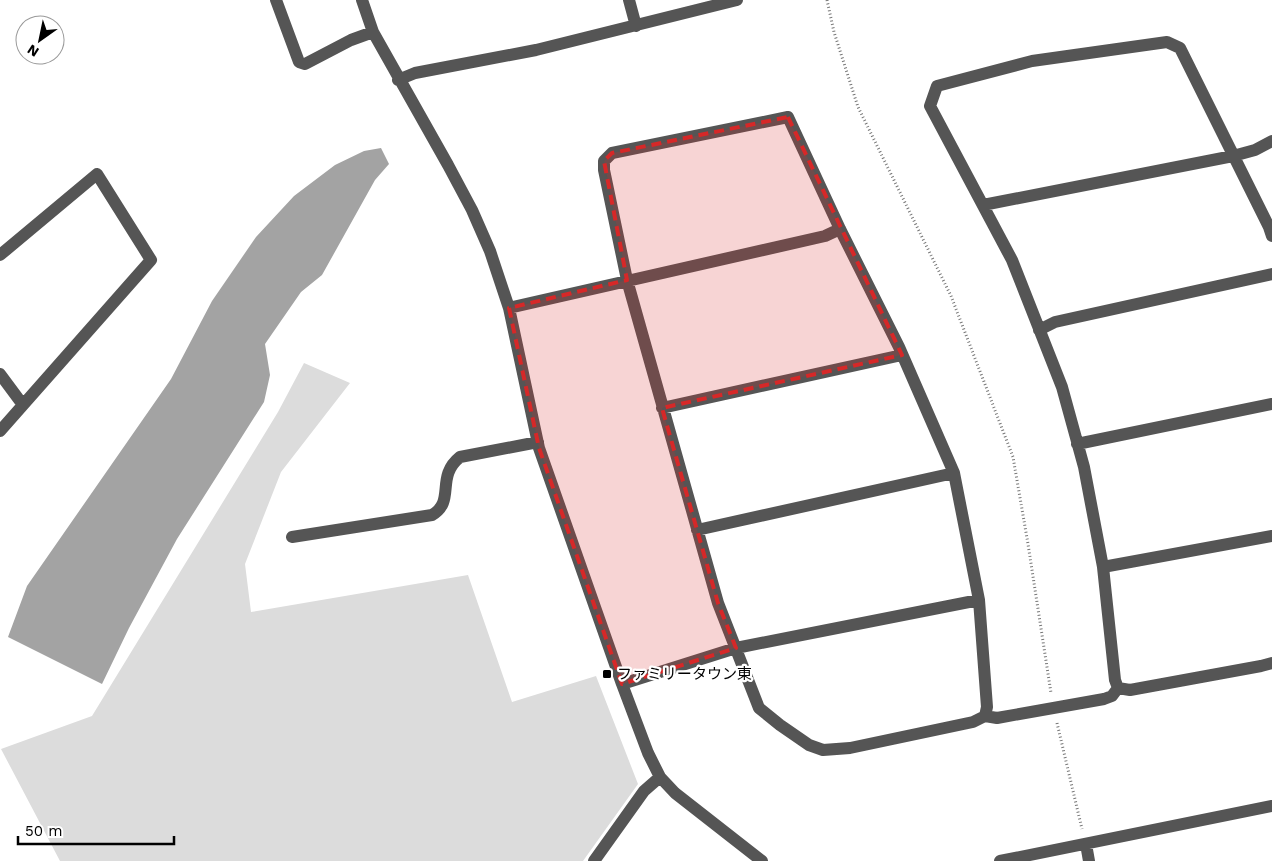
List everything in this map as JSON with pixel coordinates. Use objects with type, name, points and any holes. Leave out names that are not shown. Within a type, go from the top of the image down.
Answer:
[{"type":"street","points":[[276,0],[299,62],[305,64],[351,40],[373,32]]},
{"type":"street","points":[[362,0],[373,32],[472,210],[490,251],[509,308],[538,442],[622,684],[648,752],[660,777],[675,793],[762,861]]},
{"type":"street","points":[[629,0],[636,26]]},
{"type":"street","points":[[398,80],[415,72],[536,50],[737,0]]},
{"type":"street","points":[[1118,688],[1115,680],[1104,567],[1084,467],[1062,387],[1012,260],[930,106],[937,86],[1032,61],[1167,42],[1180,48],[1272,236]]},
{"type":"street","points":[[985,716],[987,707],[979,600],[954,473],[902,355],[788,118],[612,153],[604,161],[604,170],[627,280],[718,603],[760,708],[780,725],[809,744],[823,750],[850,748],[973,722],[985,716],[997,718],[1104,699],[1112,696],[1118,688]]},
{"type":"street","points":[[983,205],[1234,156],[1255,150],[1272,141]]},
{"type":"street","points":[[0,255],[98,174],[151,260],[0,431]]},
{"type":"street","points":[[509,308],[825,236],[840,229]]},
{"type":"street","points":[[1039,330],[1055,322],[1272,274]]},
{"type":"street","points":[[662,408],[902,355]]},
{"type":"street","points":[[0,374],[23,405]]},
{"type":"street","points":[[1077,444],[1272,404]]},
{"type":"street","points":[[292,537],[432,515],[439,511],[444,503],[448,472],[452,463],[460,457],[538,442]]},
{"type":"street","points":[[697,530],[954,473]]},
{"type":"street","points":[[1104,567],[1272,536]]},
{"type":"street","points":[[622,684],[736,648],[979,600]]},
{"type":"street","points":[[1118,688],[1130,690],[1272,663]]},
{"type":"street","points":[[594,861],[644,791],[660,777]]},
{"type":"street","points":[[1000,861],[1272,806]]},
{"type":"street","points":[[1086,844],[1089,861]]},
{"type":"path","points":[[827,0],[834,32],[858,107],[951,296],[1014,456],[1053,707],[1086,844]]},
{"type":"highlighted area","points":[[788,117],[902,355],[662,408],[718,603],[736,648],[622,684],[539,448],[509,308],[627,280],[604,161],[612,153]]},
{"type":"shaded area","points":[[381,148],[389,164],[375,180],[322,275],[301,292],[265,344],[270,375],[264,402],[177,539],[129,628],[102,684],[8,637],[27,586],[171,379],[212,301],[256,237],[294,196],[335,165],[364,151]]},
{"type":"shaded area","points":[[304,363],[350,383],[281,472],[245,564],[251,612],[468,575],[512,702],[596,676],[638,784],[583,861],[60,861],[1,749],[92,716],[278,412]]},
{"type":"place","name":"ファミリータウン東","points":[[607,674]]}]
